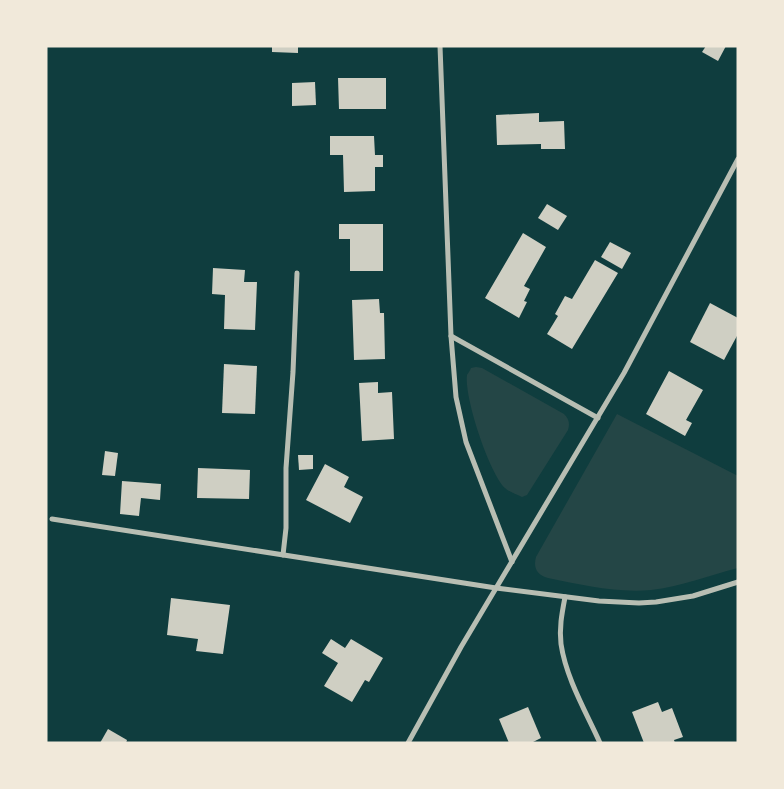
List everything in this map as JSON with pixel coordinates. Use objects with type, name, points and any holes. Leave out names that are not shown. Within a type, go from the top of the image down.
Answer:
[{"type":"street","points":[[440,46],[453,376],[460,418],[475,467],[512,562]]},
{"type":"street","points":[[408,743],[445,674],[598,418],[641,342],[738,159]]},
{"type":"street","points":[[283,555],[286,528],[286,468],[293,372],[297,273]]},
{"type":"street","points":[[451,336],[598,418]]},
{"type":"street","points":[[52,519],[496,588],[619,603],[656,602],[693,596],[738,582]]},
{"type":"street","points":[[565,597],[562,616],[562,645],[570,675],[600,743]]},
{"type":"shaded area","points":[[471,368],[482,368],[564,414],[568,419],[568,430],[527,495],[522,497],[505,488],[485,451],[473,416],[467,386],[467,375]]},
{"type":"shaded area","points":[[617,414],[738,476],[738,568],[673,586],[638,591],[586,586],[544,577],[539,573],[535,564],[536,557]]},
{"type":"building","points":[[272,46],[298,46],[298,53],[272,52]]},
{"type":"building","points":[[706,46],[726,46],[718,61],[702,52]]},
{"type":"building","points":[[338,78],[386,78],[386,109],[339,109]]},
{"type":"building","points":[[315,82],[316,105],[292,106],[292,83]]},
{"type":"building","points":[[539,113],[539,122],[564,121],[565,149],[541,149],[541,144],[497,145],[496,115]]},
{"type":"building","points":[[330,136],[374,136],[375,155],[383,155],[383,167],[375,167],[375,191],[344,192],[343,155],[330,155]]},
{"type":"building","points":[[547,204],[567,216],[558,230],[538,218]]},
{"type":"building","points":[[339,224],[383,224],[383,271],[350,271],[350,239],[339,239]]},
{"type":"building","points":[[523,233],[546,247],[524,286],[530,289],[524,301],[527,302],[519,318],[485,298]]},
{"type":"building","points":[[610,242],[631,253],[622,269],[601,257]]},
{"type":"building","points":[[595,260],[618,273],[572,349],[547,334],[558,316],[555,314],[565,296],[572,299]]},
{"type":"building","points":[[213,268],[245,270],[244,282],[257,282],[255,330],[224,329],[225,295],[212,294]]},
{"type":"building","points":[[379,299],[380,313],[384,313],[385,359],[354,360],[352,300]]},
{"type":"building","points":[[710,303],[738,318],[738,334],[724,360],[690,342]]},
{"type":"building","points":[[224,364],[257,366],[255,414],[222,413]]},
{"type":"building","points":[[669,371],[703,390],[686,420],[692,423],[685,436],[646,414]]},
{"type":"building","points":[[378,382],[378,393],[392,392],[394,439],[362,441],[359,383]]},
{"type":"building","points":[[105,451],[118,453],[115,476],[102,475]]},
{"type":"building","points":[[298,455],[313,455],[313,469],[299,470]]},
{"type":"building","points":[[325,464],[349,477],[344,487],[363,497],[350,523],[306,500]]},
{"type":"building","points":[[198,468],[250,470],[249,499],[197,498]]},
{"type":"building","points":[[122,481],[161,484],[160,500],[141,498],[139,516],[120,514]]},
{"type":"building","points":[[171,598],[230,605],[223,654],[196,651],[198,639],[167,635]]},
{"type":"building","points":[[331,639],[345,648],[351,639],[383,658],[369,682],[365,680],[352,702],[324,686],[338,663],[322,653]]},
{"type":"building","points":[[658,702],[662,712],[672,708],[683,737],[674,740],[675,743],[644,743],[632,712]]},
{"type":"building","points":[[528,707],[541,738],[531,743],[509,743],[499,719]]},
{"type":"building","points":[[108,729],[127,740],[126,743],[100,743]]}]
